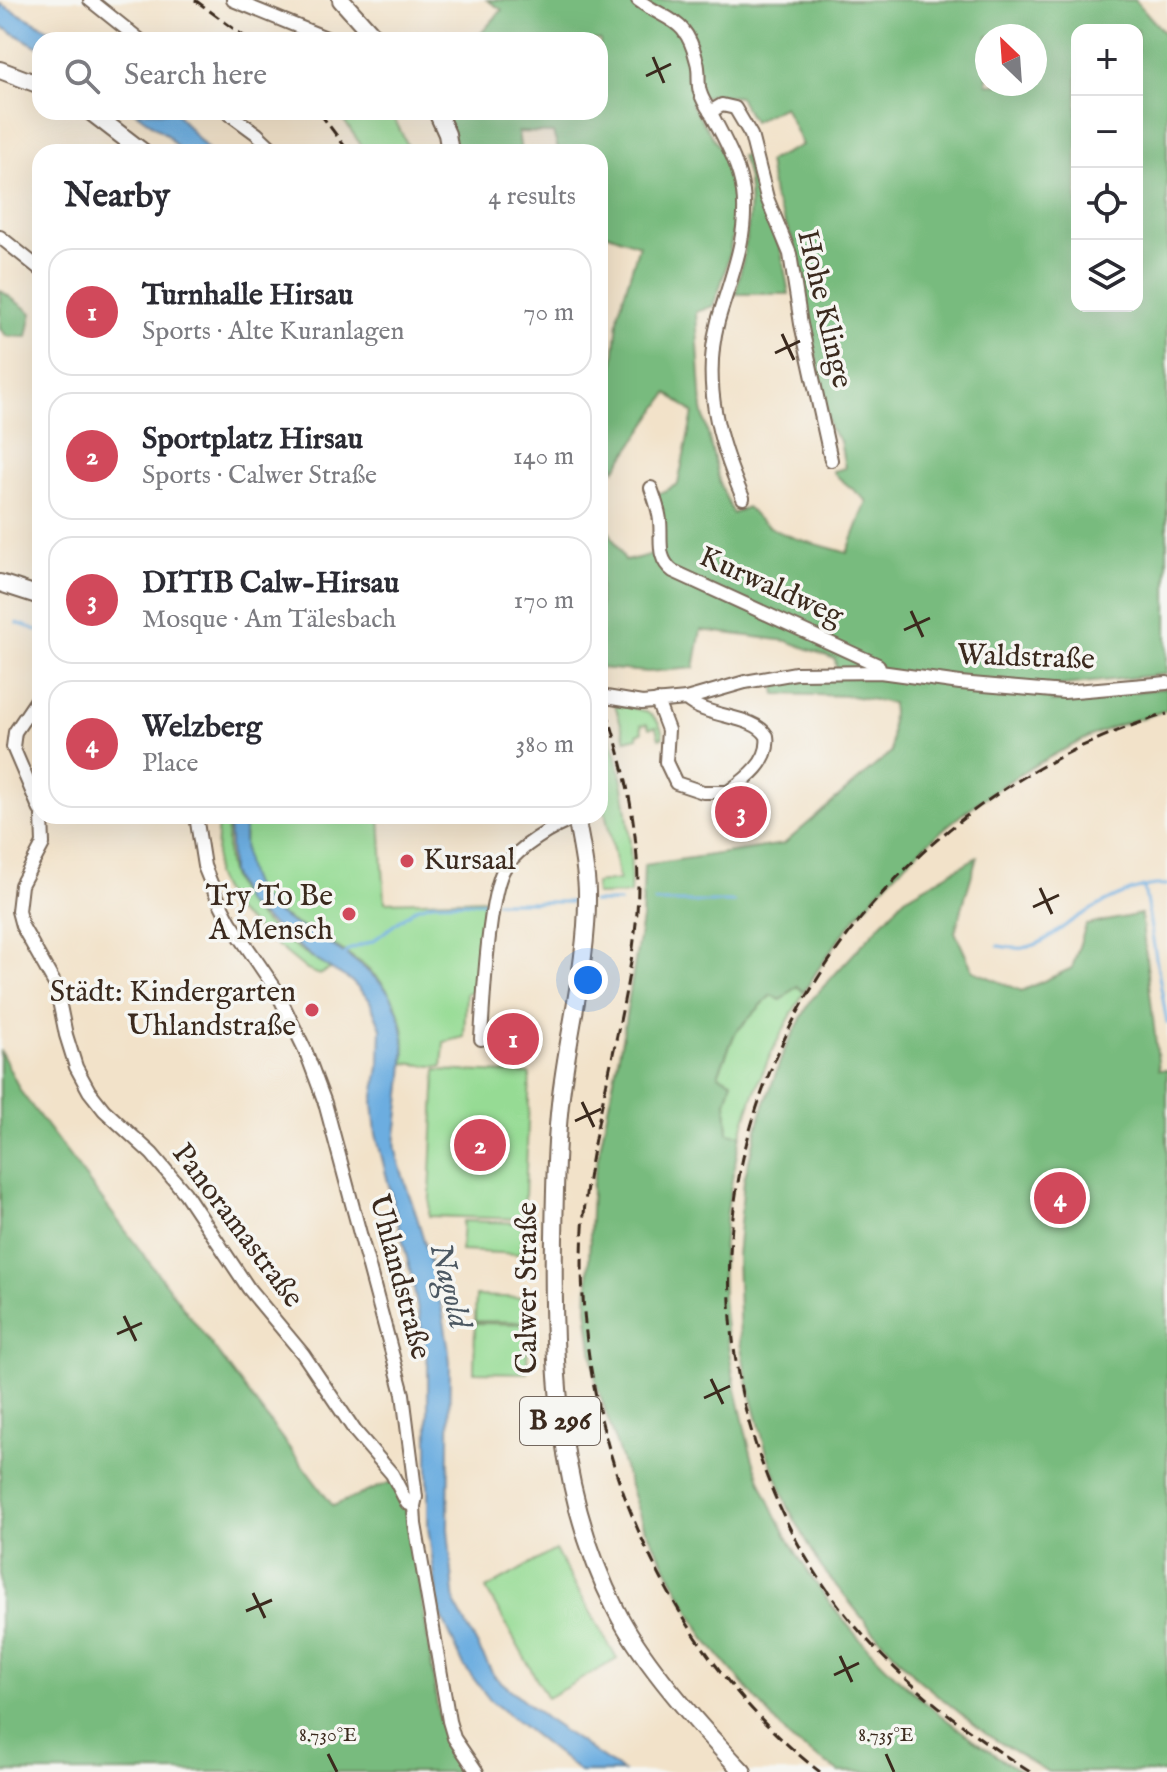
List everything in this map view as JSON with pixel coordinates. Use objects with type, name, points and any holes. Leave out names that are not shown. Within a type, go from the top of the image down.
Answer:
[{"type":"main road","points":[[341,0],[370,32]]},
{"type":"main road","points":[[0,70],[32,82]]},
{"type":"main road","points":[[101,120],[133,144]]},
{"type":"main road","points":[[441,120],[449,144]]},
{"type":"main road","points":[[0,583],[32,593]]},
{"type":"main road","name":"Calwer Straße","points":[[577,824],[587,889],[587,914],[564,1068],[556,1146],[553,1316],[559,1416],[567,1464],[594,1561],[606,1591],[642,1652],[700,1725],[743,1772]]},
{"type":"street","points":[[90,0],[130,32]]},
{"type":"street","points":[[233,0],[311,32]]},
{"type":"street","points":[[638,0],[671,17],[692,43],[699,67],[700,93],[737,162],[743,192],[744,225],[731,285],[717,326],[711,365],[712,405],[725,454],[743,498]]},
{"type":"street","name":"Hohe Klinge","points":[[710,112],[722,105],[735,108],[751,135],[767,198],[790,254],[801,324],[831,460]]},
{"type":"street","points":[[238,120],[268,144]]},
{"type":"street","points":[[0,237],[32,263]]},
{"type":"street","name":"Kurwaldweg","points":[[651,488],[660,517],[664,564],[673,571],[878,665],[880,672]]},
{"type":"street","name":"Waldstraße","points":[[608,697],[642,703],[686,699],[707,691],[796,673],[880,672],[1064,692],[1167,683]]},
{"type":"street","points":[[657,701],[668,730],[666,762],[676,783],[703,792],[728,792],[760,764],[765,755],[767,736],[759,726],[695,707],[686,699]]},
{"type":"street","points":[[32,707],[15,732],[13,747],[32,792]]},
{"type":"street","name":"Panoramastraße","points":[[42,824],[43,844],[24,878],[17,899],[22,926],[56,986],[70,1052],[89,1091],[104,1110],[152,1154],[185,1193],[249,1289],[303,1354],[355,1431],[392,1474],[407,1503],[414,1506]]},
{"type":"street","name":"Uhlandstraße","points":[[197,824],[204,866],[215,893],[230,922],[275,988],[306,1052],[325,1103],[403,1394],[411,1446],[416,1497],[414,1506],[449,1721],[454,1738],[477,1772]]},
{"type":"street","points":[[481,1039],[483,990],[495,903],[505,868],[521,851],[563,824]]},
{"type":"green space","points":[[487,0],[1135,0],[1167,36],[1167,674],[1055,686],[1051,702],[1167,688],[1167,710],[1112,727],[1081,741],[998,788],[960,816],[890,879],[830,952],[804,992],[797,986],[781,1000],[771,995],[735,1033],[718,1075],[732,1081],[726,1102],[728,1133],[741,1135],[724,1241],[722,1274],[726,1332],[750,1451],[776,1515],[829,1602],[862,1642],[937,1712],[1022,1772],[840,1772],[792,1741],[705,1639],[642,1522],[596,1383],[587,1308],[592,1187],[623,1034],[642,919],[644,865],[784,844],[891,752],[892,703],[851,696],[776,694],[774,682],[838,679],[835,659],[787,641],[701,630],[694,668],[647,672],[608,669],[608,529],[625,561],[659,553],[658,516],[650,498],[678,484],[693,413],[668,393],[615,470],[608,446],[608,419],[619,311],[639,245],[608,234],[608,144],[556,144],[553,133],[518,132],[520,144],[451,144],[444,120],[608,120],[608,32],[482,32],[502,10]],"holes":[[[712,94],[739,97],[753,122],[784,106],[802,145],[768,161],[773,196],[794,243],[830,429],[840,441],[845,468],[833,473],[867,501],[847,553],[779,532],[747,507],[733,514],[720,484],[702,409],[696,312],[713,306],[732,241],[734,206],[730,173],[723,155],[691,103]]]},
{"type":"green space","points":[[344,120],[395,120],[407,144],[360,144]]},
{"type":"green space","points":[[748,153],[759,194],[781,250],[789,294],[736,294],[749,207],[749,189],[741,156]]},
{"type":"green space","points":[[0,290],[32,313],[27,337],[7,336],[0,329]]},
{"type":"green space","points":[[615,705],[652,716],[661,728],[663,737],[659,738],[656,727],[649,728],[647,724],[641,725],[642,732],[637,734],[638,737],[626,740]]},
{"type":"green space","points":[[608,730],[626,806],[631,859],[630,894],[596,895],[595,883],[619,880],[608,824]]},
{"type":"green space","points":[[218,824],[228,824],[228,865],[245,902],[286,940],[331,969],[319,975],[307,970],[230,907],[215,875]]},
{"type":"green space","points":[[246,824],[380,824],[385,902],[489,899],[478,990],[466,993],[464,1037],[444,1042],[442,1067],[404,1063],[400,1016],[392,997],[380,981],[365,966],[268,905],[251,883],[244,850]]},
{"type":"green space","points":[[977,857],[955,932],[973,971],[1022,991],[1072,968],[1086,925],[1141,914],[1159,1070],[1167,1070],[1167,1772],[1048,1772],[986,1734],[919,1680],[872,1630],[821,1567],[789,1509],[767,1453],[747,1380],[740,1342],[737,1256],[744,1180],[761,1114],[784,1051],[811,1000],[905,898]]},
{"type":"green space","points":[[797,986],[804,992],[760,1079],[741,1135],[728,1134],[726,1102],[732,1081],[718,1075],[735,1033],[771,995],[781,1000]]},
{"type":"green space","points":[[0,1050],[21,1092],[333,1506],[393,1481],[412,1526],[439,1719],[450,1748],[468,1772],[0,1772]]},
{"type":"green space","points":[[436,1070],[530,1074],[524,1219],[429,1216]]},
{"type":"green space","points":[[463,1221],[523,1223],[521,1254],[461,1251]]},
{"type":"green space","points":[[476,1296],[527,1298],[526,1322],[475,1321]]},
{"type":"green space","points":[[475,1323],[528,1324],[527,1373],[474,1372]]},
{"type":"green space","points":[[555,1550],[617,1659],[547,1698],[486,1589]]},
{"type":"water","points":[[0,4],[54,32],[32,32],[32,44],[0,26]]},
{"type":"water","points":[[146,120],[182,120],[203,144],[174,144]]},
{"type":"water","points":[[229,824],[245,824],[245,852],[250,878],[261,898],[295,925],[365,969],[381,983],[393,1000],[399,1014],[404,1044],[395,1146],[437,1287],[450,1362],[448,1529],[455,1604],[494,1676],[549,1721],[623,1772],[580,1772],[490,1700],[464,1666],[439,1610],[428,1527],[428,1364],[411,1274],[376,1134],[373,1102],[380,1061],[381,1028],[369,999],[350,980],[316,960],[245,903],[231,873]]},
{"type":"waterway","points":[[17,623],[32,628]]},
{"type":"waterway","points":[[998,946],[1031,946],[1121,895],[1144,887],[1167,885]]},
{"type":"waterway","points":[[1144,887],[1167,1023]]},
{"type":"waterway","points":[[344,955],[348,950],[373,941],[416,908],[432,903],[489,902]]},
{"type":"waterway","points":[[496,902],[581,902]]},
{"type":"waterway","points":[[592,902],[620,902]]},
{"type":"waterway","points":[[655,902],[734,902]]},
{"type":"railway","points":[[195,0],[238,32]]},
{"type":"railway","points":[[325,120],[343,144]]},
{"type":"railway","points":[[1030,1772],[970,1731],[888,1662],[840,1608],[807,1559],[786,1520],[760,1458],[747,1415],[730,1300],[737,1187],[766,1081],[816,982],[882,893],[965,817],[1060,757],[1167,714]]},
{"type":"railway","points":[[608,717],[631,806],[638,894],[627,988],[588,1179],[582,1260],[587,1343],[603,1425],[628,1506],[663,1583],[707,1654],[760,1717],[820,1772]]},
{"type":"place","name":"DITIB Calw-Hirsau","points":[[741,812]]},
{"type":"place","name":"Kursaal","points":[[407,861]]},
{"type":"place","name":"Try To Be A Mensch","points":[[349,914]]},
{"type":"place","name":"Städt: Kindergarten Uhlandstraße","points":[[312,1010]]},
{"type":"place","name":"Turnhalle Hirsau","points":[[513,1039]]},
{"type":"place","name":"Sportplatz Hirsau","points":[[480,1145]]},
{"type":"place","name":"Welzberg","points":[[1060,1198]]},
{"type":"water label","name":"Nagold","points":[[449,1286]]}]
